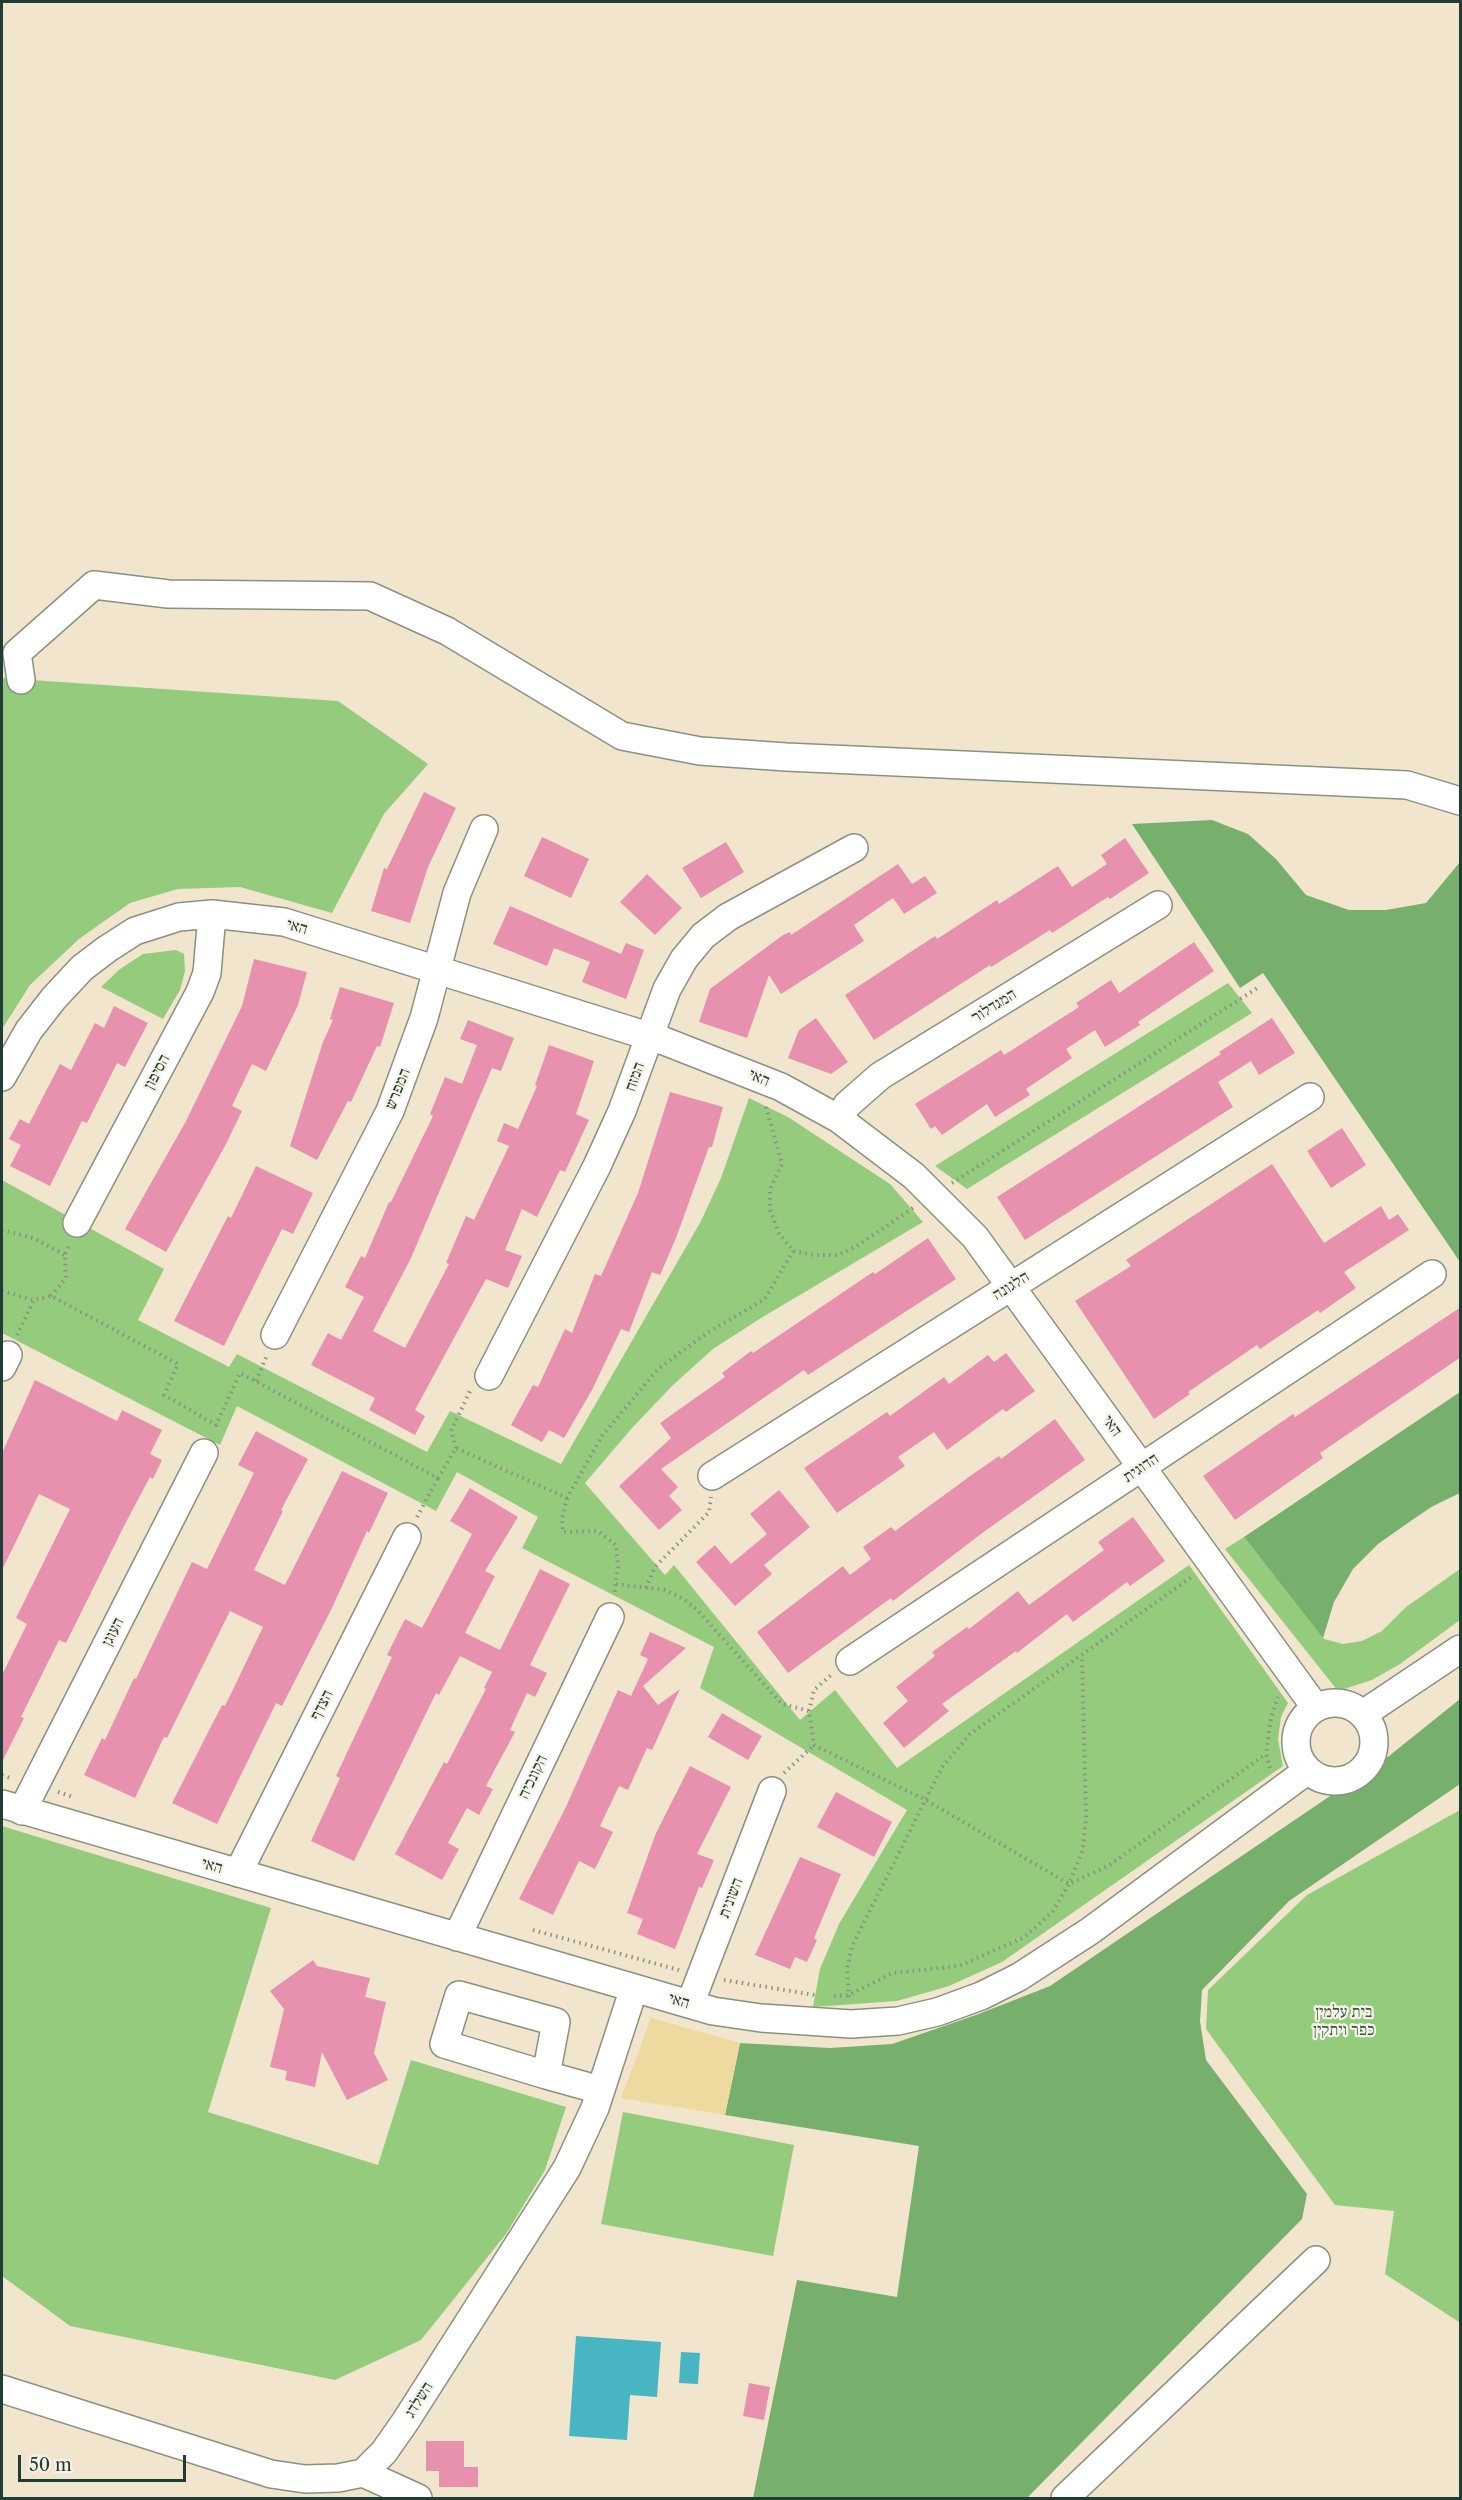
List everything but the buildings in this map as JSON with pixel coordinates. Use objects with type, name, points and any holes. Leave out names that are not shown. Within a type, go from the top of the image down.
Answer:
[{"type":"street","points":[[21,680],[17,653],[94,585],[168,594],[370,596],[447,631],[622,736],[700,751],[786,757],[1407,785],[1461,801]]},
{"type":"street","name":"המפרש","points":[[275,1335],[390,1111],[410,1061],[457,893],[484,829]]},
{"type":"street","name":"המזח","points":[[489,1376],[597,1166],[622,1111],[667,989],[684,959],[703,936],[729,917],[854,848]]},
{"type":"street","name":"המגדלור","points":[[839,1119],[848,1105],[880,1076],[1158,905]]},
{"type":"street","name":"האי","points":[[2,1077],[29,1030],[54,998],[82,968],[106,949],[135,931],[179,917],[213,914],[284,922],[650,1037],[782,1087],[839,1119],[914,1176],[975,1237],[1316,1708]]},
{"type":"street","name":"הסיפון","points":[[77,1223],[200,992],[207,973],[213,914]]},
{"type":"street","name":"הלגונה","points":[[712,1476],[1311,1096]]},
{"type":"street","name":"הדוגית","points":[[850,1661],[1432,1274]]},
{"type":"street","name":"העוגן","points":[[12,1808],[35,1785],[204,1453]]},
{"type":"street","name":"הצדף","points":[[238,1873],[407,1537]]},
{"type":"street","name":"הקונכיה","points":[[456,1936],[610,1617]]},
{"type":"street","points":[[1363,1714],[1461,1649]]},
{"type":"street","points":[[1331,1703],[1342,1703],[1363,1714],[1371,1724],[1375,1736],[1375,1749],[1362,1772],[1351,1779],[1338,1782],[1325,1781],[1308,1770],[1298,1756],[1296,1744],[1297,1732],[1302,1721],[1316,1708],[1331,1703]]},
{"type":"street","name":"האי","points":[[12,1808],[713,2011],[762,2018],[851,2024],[898,2021],[937,2012],[981,1996],[1020,1977],[1090,1931],[1308,1770]]},
{"type":"street","name":"השונית","points":[[690,2004],[772,1791]]},
{"type":"street","name":"השלדג","points":[[363,2473],[384,2452],[405,2422],[535,2222],[567,2168],[595,2108],[634,1988]]},
{"type":"street","points":[[546,2075],[600,2090]]},
{"type":"street","points":[[1065,2499],[1316,2260]]},
{"type":"street","points":[[2,2389],[271,2474],[304,2479],[338,2478],[363,2473],[418,2499]]},
{"type":"path","points":[[758,1077],[782,1164],[770,1189],[770,1210],[779,1233],[793,1251],[814,1255],[838,1255],[857,1246],[1259,987]]},
{"type":"path","points":[[2,1291],[34,1300],[51,1296],[66,1278],[65,1255],[77,1223]]},
{"type":"path","points":[[2,1230],[33,1238],[65,1255]]},
{"type":"path","points":[[610,1617],[618,1567],[616,1545],[598,1531],[563,1532],[562,1519],[567,1498],[603,1436],[658,1369],[707,1333],[765,1299],[793,1251]]},
{"type":"path","points":[[51,1296],[178,1364],[164,1395],[216,1425],[240,1372],[438,1478]]},
{"type":"path","points":[[5,1361],[34,1300]]},
{"type":"path","points":[[407,1537],[456,1449],[452,1431],[474,1384],[489,1376]]},
{"type":"path","points":[[456,1449],[567,1498]]},
{"type":"path","points":[[646,1588],[655,1567],[710,1512],[712,1476]]},
{"type":"path","points":[[851,2024],[847,1969],[852,1946],[942,1767],[970,1734],[1211,1563]]},
{"type":"path","points":[[615,1584],[665,1590],[682,1598],[697,1610],[782,1704],[809,1711]]},
{"type":"path","points":[[828,1997],[849,1995],[893,1973],[959,1966],[1024,1936],[1053,1911],[1069,1884],[1083,1849],[1086,1816],[1082,1656]]},
{"type":"path","points":[[814,1745],[809,1711],[814,1690],[823,1680],[850,1661]]},
{"type":"path","points":[[1278,1792],[1266,1754],[1271,1718],[1279,1696],[1294,1678]]},
{"type":"path","points":[[814,1745],[924,1799],[1069,1884]]},
{"type":"path","points":[[772,1791],[786,1770],[814,1745]]},
{"type":"path","points":[[1069,1884],[1108,1866],[1266,1754]]},
{"type":"path","points":[[2,1775],[80,1799]]},
{"type":"path","points":[[523,1928],[701,1976],[816,1995]]},
{"type":"green space","points":[[2,678],[338,701],[428,764],[384,814],[332,913],[240,887],[178,889],[130,903],[79,939],[30,985],[2,1029]]},
{"type":"green space","points":[[1212,820],[1248,834],[1276,859],[1306,895],[1349,910],[1386,910],[1426,903],[1460,862],[1460,1262],[1263,973],[1240,988],[1132,824]]},
{"type":"green space","points":[[176,950],[184,954],[185,971],[180,990],[163,1019],[101,987],[120,969],[143,954]]},
{"type":"green space","points":[[1228,983],[1252,1013],[967,1189],[935,1166]]},
{"type":"green space","points":[[749,1098],[788,1117],[890,1184],[923,1222],[713,1349],[673,1385],[585,1483],[665,1575],[674,1565],[800,1720],[835,1690],[897,1768],[1189,1565],[1288,1703],[1281,1717],[1278,1739],[1283,1766],[1002,1962],[949,1986],[897,2001],[813,2007],[820,1969],[839,1924],[907,1810],[700,1688],[714,1647],[522,1548],[538,1517],[457,1472],[436,1511],[237,1406],[220,1445],[2,1333],[2,1180],[164,1269],[138,1320],[229,1367],[237,1354],[427,1452],[450,1411],[561,1464],[701,1221],[721,1178]]},
{"type":"green space","points":[[1460,1392],[1460,1493],[1433,1506],[1378,1544],[1353,1569],[1334,1602],[1323,1638],[1244,1537]]},
{"type":"green space","points":[[1244,1537],[1324,1639],[1343,1644],[1362,1641],[1382,1631],[1406,1607],[1460,1569],[1460,1620],[1400,1664],[1372,1680],[1338,1691],[1225,1549]]},
{"type":"green space","points":[[1460,1699],[1460,1784],[1289,1901],[1202,1990],[1200,2021],[1206,2060],[1307,2194],[1302,2219],[1027,2498],[753,2498],[797,2280],[897,2297],[919,2146],[725,2115],[740,2043],[830,2048],[892,2044],[1050,1986],[1389,1756]]},
{"type":"green space","name":"בית עלמין כפר ויתקין","points":[[1460,1810],[1459,2322],[1385,2274],[1394,2211],[1335,2205],[1206,2029],[1208,1990],[1307,1895]]},
{"type":"green space","points":[[2,1826],[271,1908],[208,2112],[378,2165],[411,2060],[566,2107],[545,2170],[506,2234],[421,2340],[335,2380],[70,2326],[2,2276]]},
{"type":"green space","points":[[623,2112],[794,2145],[773,2256],[601,2224]]},
{"type":"sand","points":[[651,2018],[740,2043],[725,2115],[621,2098]]},
{"type":"water","points":[[576,2336],[661,2342],[657,2397],[630,2395],[627,2440],[569,2436]]},
{"type":"water","points":[[681,2352],[700,2353],[698,2384],[679,2383]]}]
